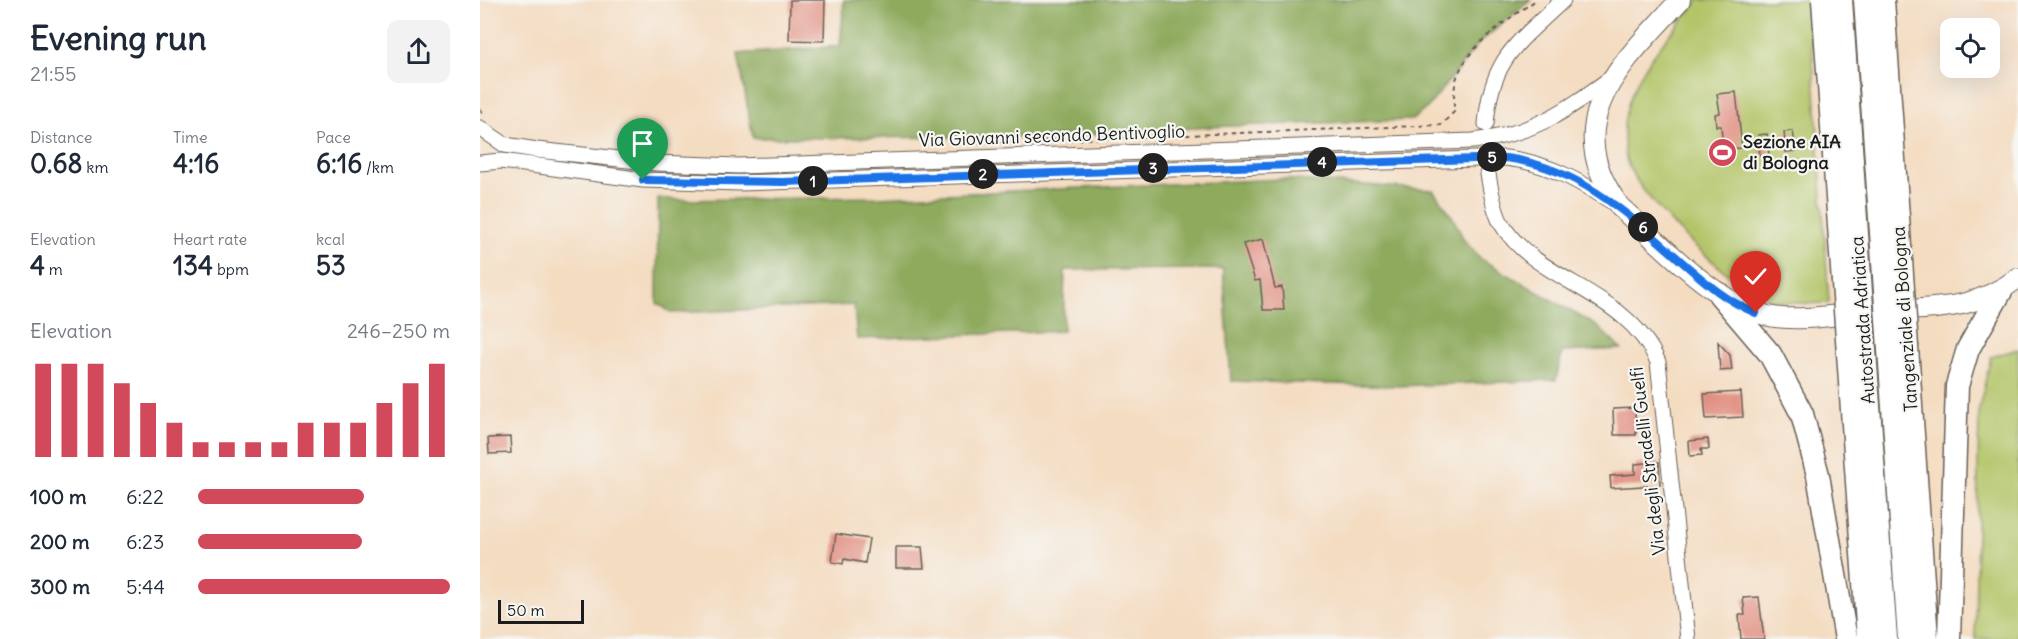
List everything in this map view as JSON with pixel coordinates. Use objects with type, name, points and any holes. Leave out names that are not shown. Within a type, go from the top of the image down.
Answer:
[{"type":"highway","points":[[1823,0],[1857,352],[1868,639]]},
{"type":"highway","name":"Autostrada Adriatica","points":[[1841,0],[1857,352],[1886,639]]},
{"type":"highway","name":"Autostrada Adriatica","points":[[1864,0],[1898,348],[1909,639]]},
{"type":"highway","name":"Tangenziale di Bologna","points":[[1882,0],[1898,348],[1927,639]]},
{"type":"highway","points":[[1949,639],[1957,386],[1968,349],[2009,284]]},
{"type":"highway","points":[[1719,294],[1770,354],[1802,414],[1818,475],[1846,639]]},
{"type":"main road","points":[[1680,0],[1614,76],[1598,105],[1594,120],[1594,149],[1603,181],[1620,207],[1719,294],[1756,313],[1791,318],[1953,306],[1975,302],[2009,284]]},
{"type":"street","points":[[1486,124],[1490,92],[1496,73],[1520,41],[1563,0]]},
{"type":"street","name":"Via Giovanni secondo Bentivoglio","points":[[482,122],[495,140],[519,147],[612,160],[703,165],[1473,141],[1509,136],[1547,122],[1614,76]]},
{"type":"street","name":"Via Giovanni secondo Bentivoglio","points":[[480,163],[501,161],[643,180],[740,183],[1506,158],[1546,166],[1568,175],[1620,207]]},
{"type":"street","name":"Via degli Stradelli Guelfi","points":[[1488,174],[1495,208],[1508,233],[1527,252],[1627,318],[1650,343],[1658,362],[1688,639]]},
{"type":"path","points":[[961,144],[1441,125],[1454,111],[1454,86],[1460,69],[1478,47],[1507,21],[1536,0]]},
{"type":"path","points":[[480,109],[482,122]]},
{"type":"green space","points":[[844,0],[1531,0],[1479,43],[1428,107],[1412,120],[1230,126],[1041,137],[753,138],[738,54],[840,46]]},
{"type":"green space","name":"Sezione AIA di Bologna","points":[[1699,0],[1809,0],[1829,303],[1785,302],[1770,299],[1754,292],[1734,278],[1711,260],[1665,216],[1633,174],[1626,158],[1624,122],[1629,100],[1636,84],[1654,54]]},
{"type":"green space","points":[[1283,179],[1433,190],[1452,216],[1464,240],[1481,259],[1597,326],[1621,349],[1562,352],[1556,380],[1398,386],[1231,381],[1223,269],[1065,270],[1063,331],[857,339],[854,305],[672,313],[657,303],[658,198],[679,200],[877,197]]},
{"type":"green space","points":[[2018,349],[2018,639],[1975,639],[1979,408],[1991,357]]},
{"type":"building","points":[[790,0],[825,0],[824,41],[789,40]]},
{"type":"building","points":[[1736,92],[1742,148],[1723,149],[1721,126],[1716,126],[1715,114],[1720,113],[1717,94]]},
{"type":"building","points":[[1793,131],[1796,151],[1786,152],[1784,132]]},
{"type":"building","points":[[1767,134],[1769,155],[1760,156],[1758,135]]},
{"type":"building","points":[[1263,239],[1275,288],[1282,287],[1284,310],[1263,310],[1260,280],[1255,281],[1243,244]]},
{"type":"building","points":[[1718,342],[1730,355],[1732,370],[1720,371]]},
{"type":"building","points":[[1741,392],[1743,417],[1706,419],[1704,394]]},
{"type":"building","points":[[1635,408],[1636,435],[1614,435],[1613,409]]},
{"type":"building","points":[[510,437],[511,453],[489,454],[488,438]]},
{"type":"building","points":[[1708,439],[1709,449],[1701,449],[1702,455],[1690,456],[1689,441]]},
{"type":"building","points":[[1659,462],[1660,485],[1611,488],[1610,476],[1635,474],[1635,464]]},
{"type":"building","points":[[836,534],[869,539],[865,563],[844,559],[843,564],[832,562]]},
{"type":"building","points":[[896,547],[922,547],[924,568],[896,568]]},
{"type":"building","points":[[1759,597],[1764,639],[1741,639],[1739,615],[1745,615],[1743,598]]},
{"type":"place","name":"Sezione AIA di Bologna","points":[[1722,152]]},
{"type":"route","points":[[643,180],[740,183],[1454,157],[1524,160],[1568,175],[1620,207],[1719,294],[1730,302],[1756,313]]}]
